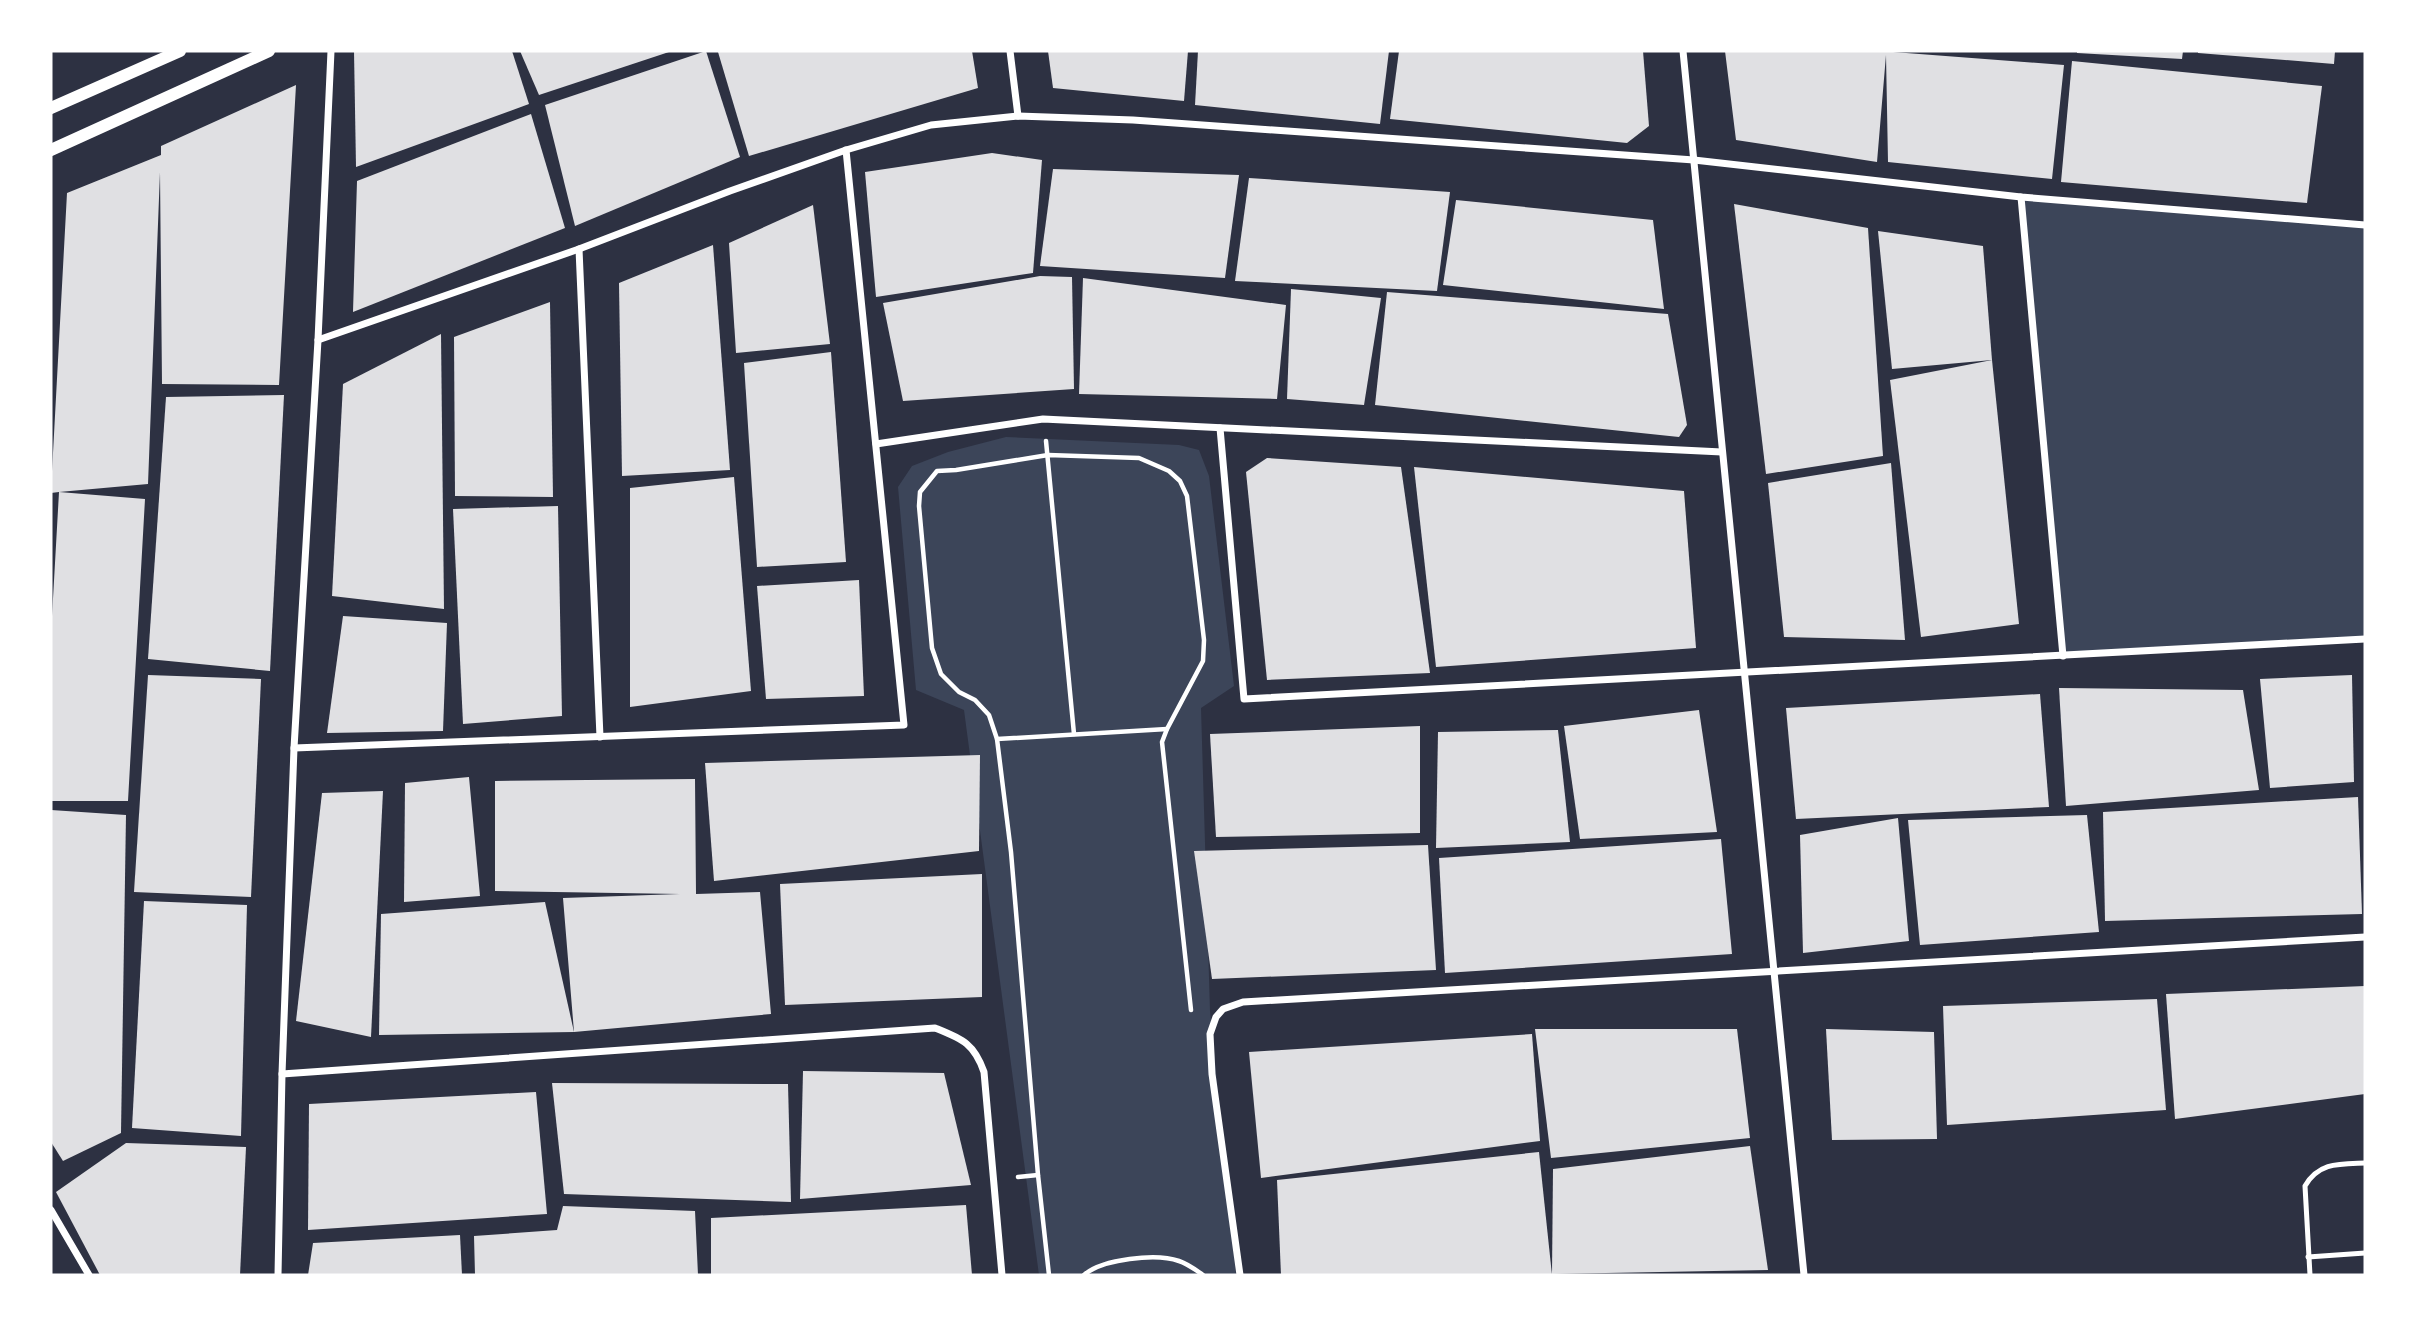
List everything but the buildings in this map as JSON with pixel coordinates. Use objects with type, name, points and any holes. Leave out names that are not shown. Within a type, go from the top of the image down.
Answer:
[{"type":"street","points":[[51,108],[180,51]]},
{"type":"street","points":[[51,150],[269,51]]},
{"type":"street","points":[[278,1275],[282,1074],[294,748],[318,340],[331,51]]},
{"type":"street","points":[[1010,51],[1018,116]]},
{"type":"street","points":[[1684,51],[1804,1275]]},
{"type":"street","points":[[318,340],[579,249],[846,150],[931,125],[1018,116],[1147,121],[1694,160],[2021,197],[2365,225]]},
{"type":"street","points":[[294,748],[904,725],[846,150]]},
{"type":"street","points":[[2021,197],[2063,656]]},
{"type":"street","points":[[579,249],[600,737]]},
{"type":"street","points":[[876,444],[1043,419],[1723,452]]},
{"type":"street","points":[[1220,428],[1244,699],[2365,639]]},
{"type":"street","points":[[1240,1275],[1212,1073],[1210,1034],[1216,1017],[1223,1009],[1243,1002],[2365,937]]},
{"type":"street","points":[[282,1074],[935,1028],[973,1048],[984,1072],[1002,1275]]},
{"type":"street","points":[[51,1210],[89,1275]]},
{"type":"lane","points":[[2311,1275],[2305,1186],[2311,1175],[2327,1165],[2365,1163]]},
{"type":"lane","points":[[2308,1256],[2365,1253]]},
{"type":"path","points":[[1043,419],[1074,734]]},
{"type":"path","points":[[1049,1275],[1011,852],[997,739],[989,715],[975,700],[959,692],[941,674],[932,648],[919,506],[920,492],[937,471],[1048,455],[1139,458],[1169,471],[1180,481],[1187,496],[1204,640],[1203,661],[1167,729],[1163,742],[1163,757],[1192,1022]]},
{"type":"path","points":[[997,739],[1167,729]]},
{"type":"path","points":[[1084,1275],[1101,1264],[1160,1257],[1182,1262],[1203,1275]]},
{"type":"shaded area","points":[[2021,197],[2365,225],[2365,640],[2063,656]]},
{"type":"shaded area","points":[[1006,437],[1179,445],[1199,450],[1209,476],[1234,686],[1201,708],[1210,1011],[1236,1275],[1039,1275],[964,710],[916,690],[898,487],[912,466],[948,452]]}]
